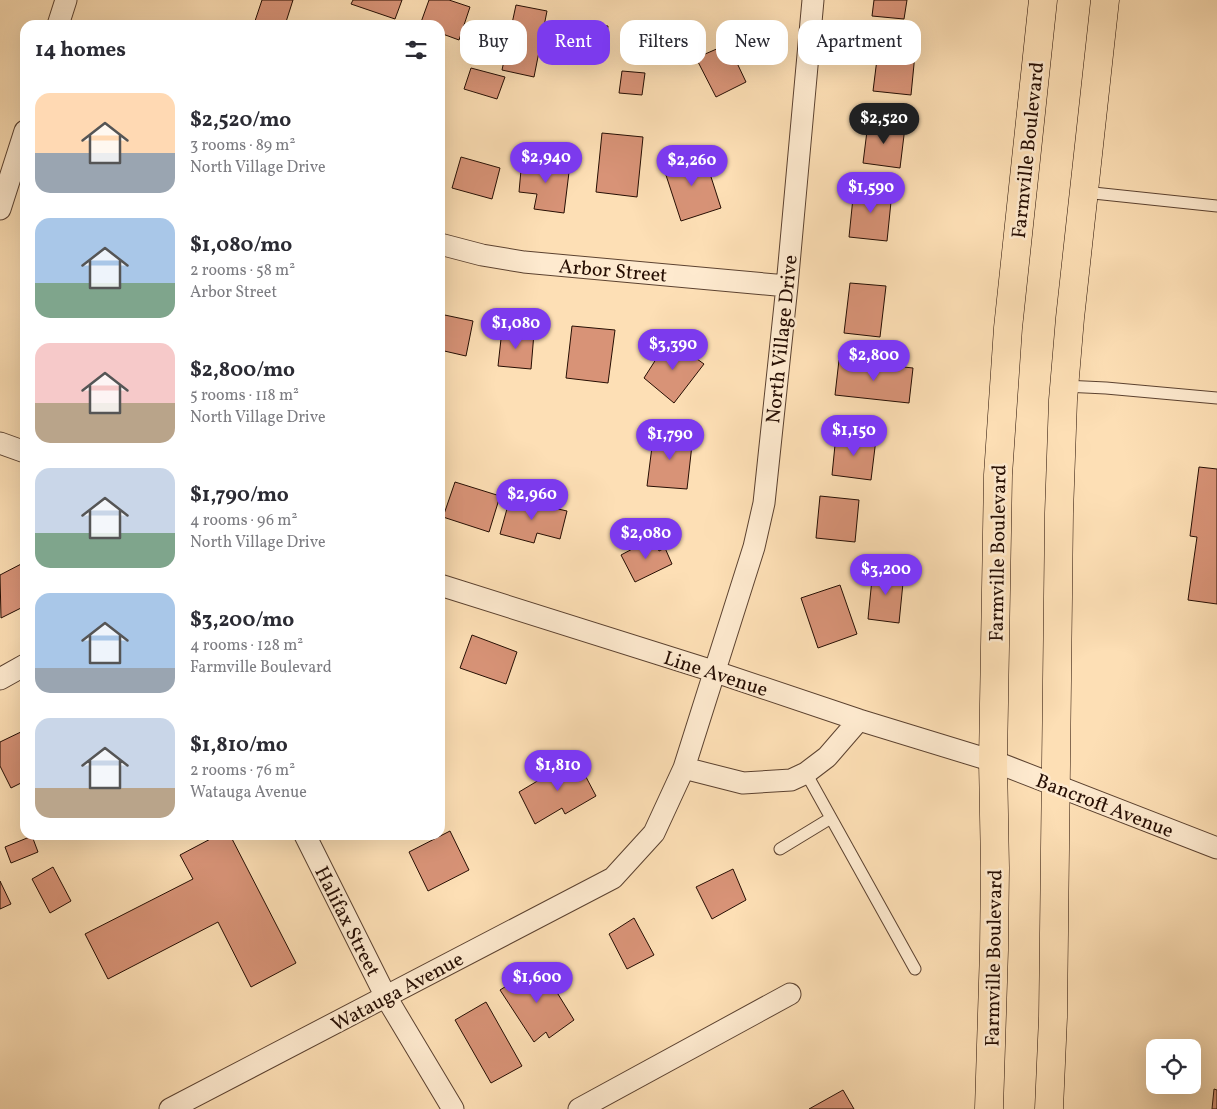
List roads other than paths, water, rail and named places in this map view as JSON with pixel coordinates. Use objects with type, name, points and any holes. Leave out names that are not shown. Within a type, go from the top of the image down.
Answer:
[{"type":"main road","name":"Farmville Boulevard","points":[[989,1109],[995,905],[993,761],[998,475],[1008,328],[1043,0]]},
{"type":"main road","points":[[1049,1109],[1054,1017],[1059,513],[1064,386],[1105,0]]},
{"type":"street","points":[[60,20],[66,0]]},
{"type":"street","name":"North Village Drive","points":[[716,672],[754,547],[764,503],[787,286],[813,0]]},
{"type":"street","points":[[0,209],[20,147]]},
{"type":"street","name":"Arbor Street","points":[[445,245],[482,255],[524,262],[787,286]]},
{"type":"street","points":[[0,444],[20,450]]},
{"type":"street","name":"Line Avenue","points":[[445,587],[716,672],[859,720],[993,761]]},
{"type":"street","points":[[0,679],[20,668]]},
{"type":"street","name":"Watauga Avenue","points":[[170,1109],[612,878],[654,832],[684,768],[716,672]]},
{"type":"street","points":[[684,768],[743,783],[791,780],[806,773],[827,757],[859,720]]},
{"type":"street","name":"Bancroft Avenue","points":[[993,761],[1217,848]]},
{"type":"street","name":"Halifax Street","points":[[308,840],[386,997],[453,1109]]},
{"type":"street","points":[[579,1109],[790,994]]},
{"type":"lane","points":[[1084,192],[1217,206]]},
{"type":"lane","points":[[1064,386],[1217,398]]},
{"type":"lane","points":[[806,773],[915,969]]},
{"type":"lane","points":[[780,849],[832,818]]}]
